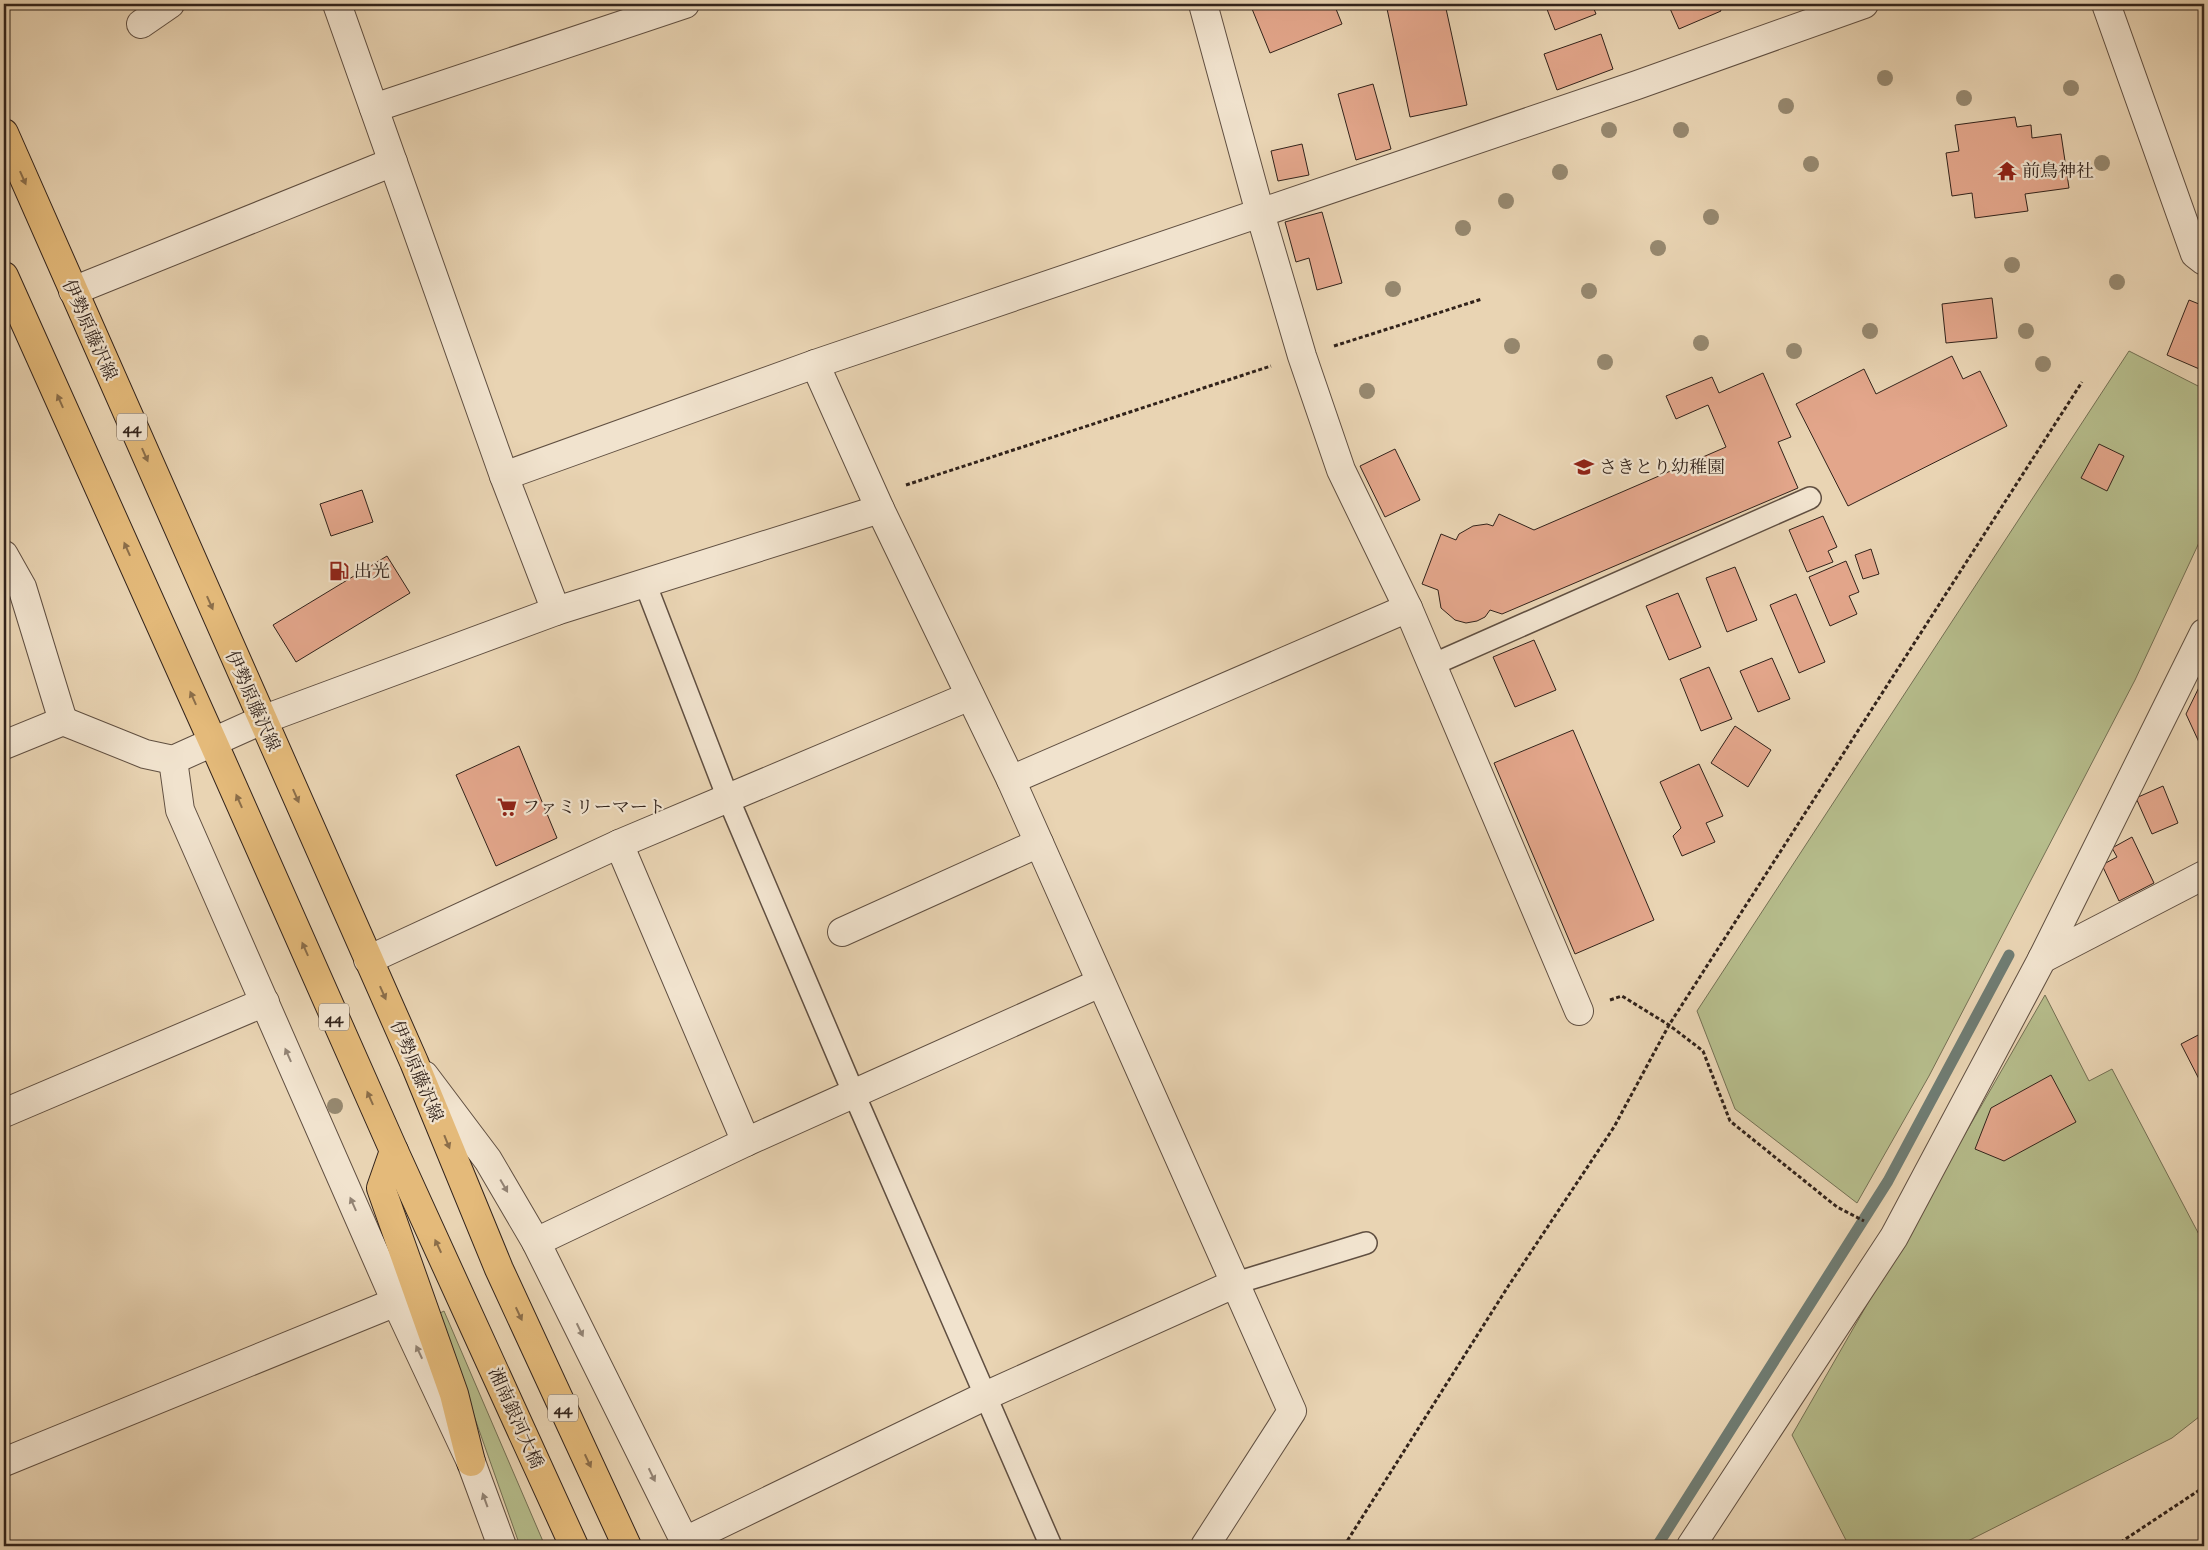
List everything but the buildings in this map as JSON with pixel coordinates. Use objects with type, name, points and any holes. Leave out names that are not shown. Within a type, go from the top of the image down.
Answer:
[{"type":"main road","name":"伊勢原藤沢線","points":[[4,133],[414,1062],[499,1269],[627,1546]]},
{"type":"main road","name":"44","points":[[4,276],[11,310],[214,742],[394,1151]]},
{"type":"main road","name":"湘南銀河大橋","points":[[394,1151],[574,1546]]},
{"type":"main road","points":[[394,1151],[381,1188],[454,1394],[472,1462]]},
{"type":"street","points":[[141,24],[170,4]]},
{"type":"street","points":[[337,4],[504,476],[556,611]]},
{"type":"street","points":[[374,108],[685,4]]},
{"type":"street","points":[[1203,4],[1260,213],[1302,356],[1341,470],[1408,608],[1579,1011]]},
{"type":"street","points":[[504,476],[815,364],[1637,85],[1864,4]]},
{"type":"street","points":[[2106,4],[2195,254],[2204,260]]},
{"type":"street","points":[[73,291],[393,162]]},
{"type":"street","points":[[815,364],[877,502],[1011,780],[1292,1411],[1205,1546]]},
{"type":"street","points":[[4,745],[63,721],[145,754],[172,760],[262,720],[556,611],[645,583],[877,502]]},
{"type":"street","points":[[4,555],[22,587],[63,721]]},
{"type":"street","points":[[1011,780],[1408,608]]},
{"type":"street","points":[[1691,1546],[1894,1237],[2042,959],[2204,633]]},
{"type":"street","points":[[368,960],[620,844],[970,696]]},
{"type":"street","points":[[172,760],[180,810],[396,1302],[472,1462],[502,1546]]},
{"type":"street","points":[[842,932],[1039,843]]},
{"type":"street","points":[[620,844],[746,1142]]},
{"type":"street","points":[[2042,959],[2204,875]]},
{"type":"street","points":[[536,1242],[746,1142],[1100,983]]},
{"type":"street","points":[[4,1113],[265,1002]]},
{"type":"street","points":[[414,1062],[488,1160],[536,1242],[686,1543],[985,1396],[1236,1283]]},
{"type":"street","points":[[4,1462],[396,1302]]},
{"type":"lane","points":[[1432,665],[1810,498]]},
{"type":"lane","points":[[645,583],[728,798],[854,1094],[1051,1546]]},
{"type":"lane","points":[[1236,1283],[1366,1243]]},
{"type":"path","points":[[877,502],[1302,356],[1482,299]]},
{"type":"path","points":[[1344,1546],[1509,1285],[1614,1127],[1669,1025],[2082,382]]},
{"type":"path","points":[[1622,996],[1669,1025],[1703,1051],[1730,1121],[1837,1207]]},
{"type":"path","points":[[2115,1546],[2204,1487]]},
{"type":"green space","points":[[2129,351],[2204,389],[2204,532],[2135,680],[1929,1076],[1857,1203],[1735,1109],[1697,1011]]},
{"type":"green space","points":[[2045,995],[2089,1081],[2112,1069],[2204,1244],[2204,1413],[2172,1438],[1958,1546],[1849,1546],[1792,1435]]},
{"type":"green space","points":[[444,1311],[545,1546],[520,1546],[438,1314]]},
{"type":"waterway","points":[[1657,1546],[1888,1181],[2009,955]]},
{"type":"place","name":"前鳥神社","points":[[2007,171]]},
{"type":"place","name":"さきとり幼稚園","points":[[1584,467]]},
{"type":"place","name":"出光","points":[[339,571]]},
{"type":"place","name":"ファミリーマート","points":[[507,807]]}]
